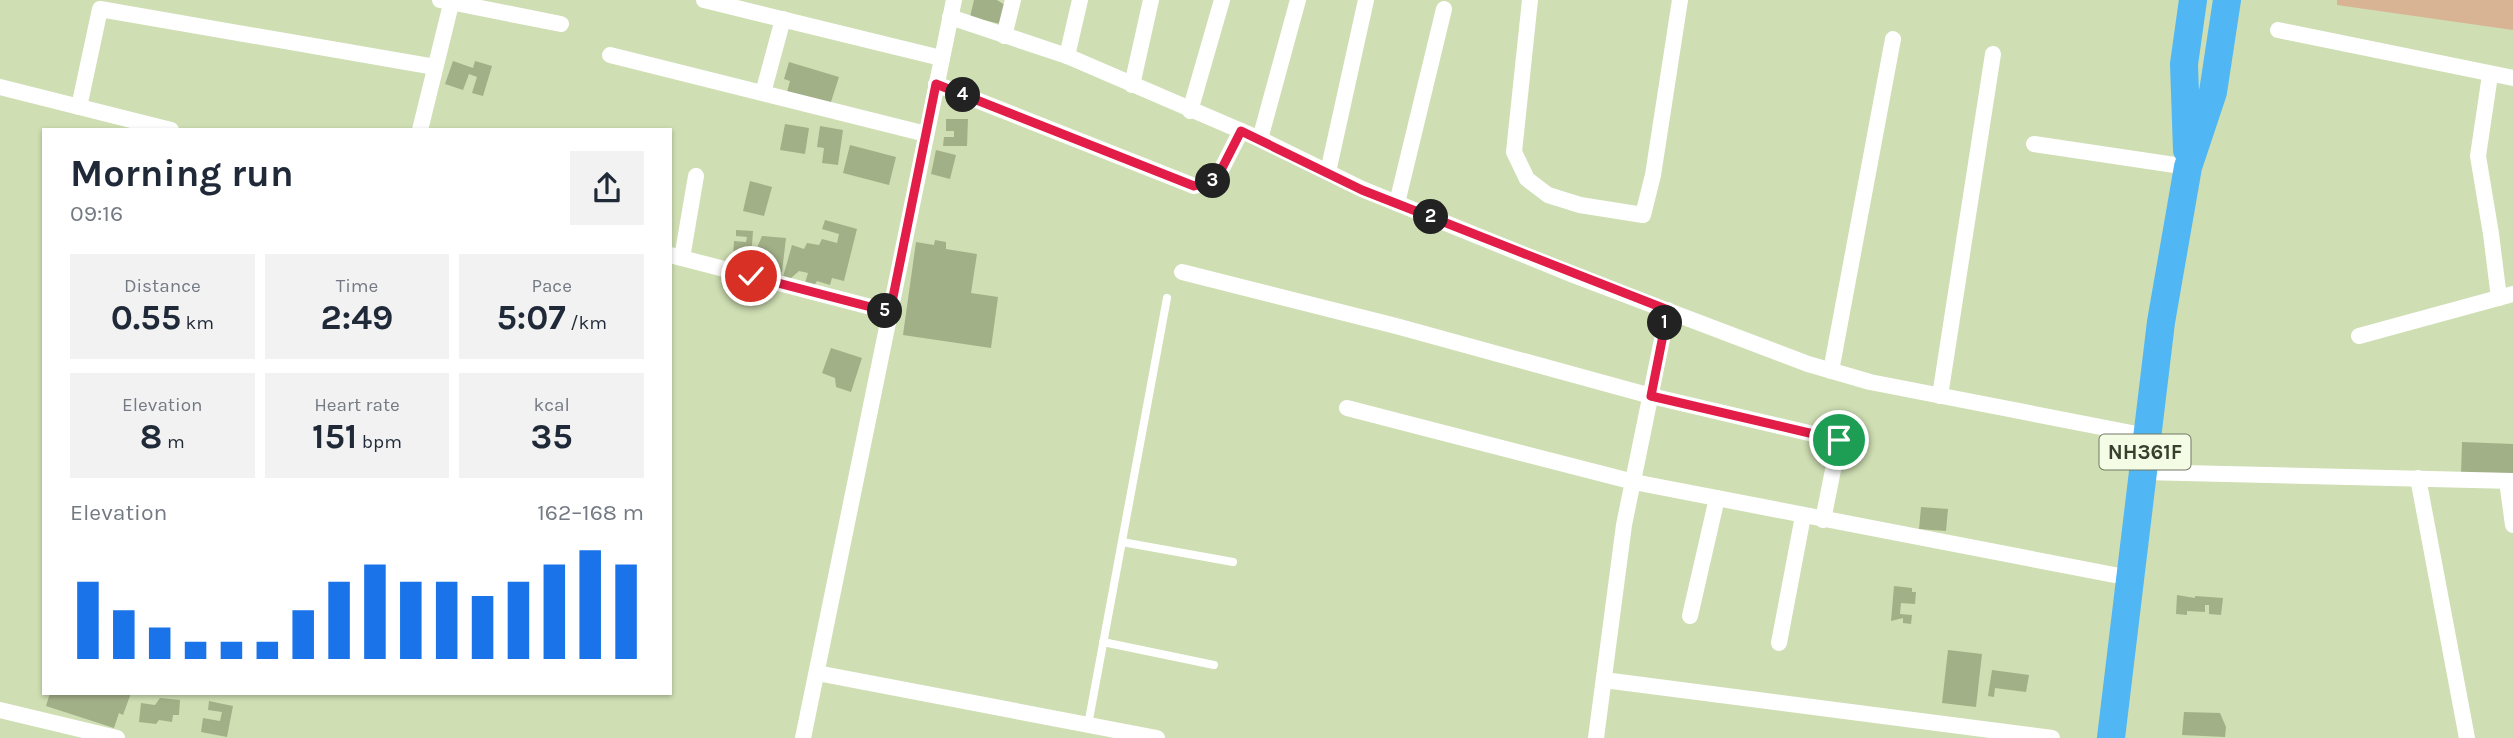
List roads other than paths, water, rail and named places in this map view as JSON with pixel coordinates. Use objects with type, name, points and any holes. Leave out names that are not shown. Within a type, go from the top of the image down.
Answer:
[{"type":"highway","name":"NH361F","points":[[2188,167],[2184,64],[2193,0]]},
{"type":"highway","name":"NH361F","points":[[2111,738],[2161,322],[2188,167],[2213,92],[2227,0]]},
{"type":"street","points":[[704,0],[941,58]]},
{"type":"street","points":[[803,738],[954,0]]},
{"type":"street","points":[[1004,36],[1013,0]]},
{"type":"street","points":[[1066,56],[1080,0]]},
{"type":"street","points":[[1132,85],[1151,0]]},
{"type":"street","points":[[1190,111],[1222,0]]},
{"type":"street","points":[[1260,139],[1298,0]]},
{"type":"street","points":[[1328,172],[1366,0]]},
{"type":"street","points":[[1530,0],[1514,152],[1527,179],[1548,195],[1580,205],[1643,215],[1653,175],[1680,0]]},
{"type":"street","points":[[420,128],[448,1],[561,24]]},
{"type":"street","points":[[79,107],[100,9],[435,67]]},
{"type":"street","points":[[1397,203],[1444,9]]},
{"type":"street","points":[[950,17],[1066,56],[1260,139],[1362,190],[1831,371],[1870,383],[2147,436]]},
{"type":"street","points":[[763,93],[783,19]]},
{"type":"street","points":[[2278,30],[2513,78]]},
{"type":"street","points":[[1831,371],[1893,39]]},
{"type":"street","points":[[1940,396],[1993,54]]},
{"type":"street","points":[[610,55],[926,134]]},
{"type":"street","points":[[2359,336],[2506,296],[2478,156],[2490,75]]},
{"type":"street","points":[[936,84],[1194,186],[1216,180],[1241,131]]},
{"type":"street","points":[[0,87],[163,128]]},
{"type":"street","points":[[2034,144],[2188,167]]},
{"type":"street","points":[[696,176],[676,256],[890,312]]},
{"type":"street","points":[[1182,272],[1396,326],[1651,396],[1839,440],[1823,520]]},
{"type":"street","points":[[1596,738],[1625,526],[1668,310]]},
{"type":"street","points":[[1347,408],[1634,482],[2130,578]]},
{"type":"street","points":[[2143,472],[2510,481],[2513,525]]},
{"type":"street","points":[[2418,478],[2467,738]]},
{"type":"street","points":[[1690,616],[1717,498]]},
{"type":"street","points":[[1779,643],[1803,516]]},
{"type":"street","points":[[817,673],[1147,737]]},
{"type":"street","points":[[1604,680],[2052,738]]},
{"type":"street","points":[[0,710],[117,738]]},
{"type":"lane","points":[[1088,725],[1167,298]]},
{"type":"lane","points":[[1122,542],[1233,562]]},
{"type":"lane","points":[[1103,642],[1214,665]]}]
